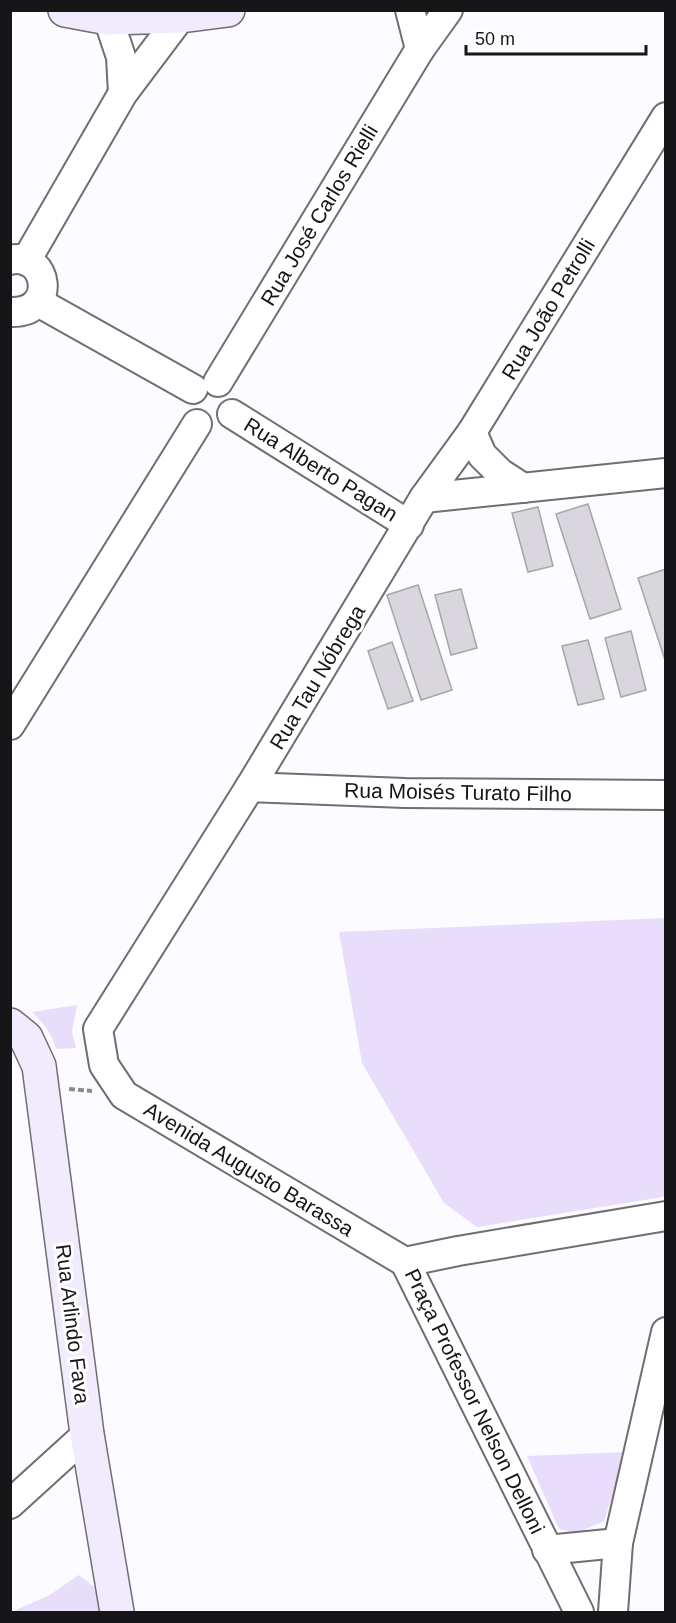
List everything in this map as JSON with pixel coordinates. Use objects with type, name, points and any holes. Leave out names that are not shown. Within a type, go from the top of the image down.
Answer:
[{"type":"street","points":[[65,10],[108,18],[181,16],[228,10]]},
{"type":"street","points":[[410,10],[420,49]]},
{"type":"street","name":"Rua José Carlos Rielli","points":[[205,385],[447,10]]},
{"type":"street","points":[[10,312],[31,309],[38,302],[43,293],[44,283],[40,273],[34,266],[18,260],[123,93],[181,16]]},
{"type":"street","points":[[108,18],[121,57],[123,93]]},
{"type":"street","name":"Rua João Petrolli","points":[[424,498],[472,432],[666,117]]},
{"type":"street","points":[[38,302],[205,385],[228,389],[234,401],[232,414],[226,422],[217,427],[197,424],[189,413],[187,400],[205,385]]},
{"type":"street","name":"Rua Alberto Pagan","points":[[232,414],[409,525]]},
{"type":"street","points":[[10,725],[197,424]]},
{"type":"street","points":[[472,432],[482,455],[500,473],[523,488]]},
{"type":"street","points":[[424,498],[666,473]]},
{"type":"street","name":"Rua Tau Nóbrega","points":[[104,1065],[98,1029],[250,787],[424,498]]},
{"type":"street","name":"Rua Moisés Turato Filho","points":[[250,787],[405,793],[666,795]]},
{"type":"street","name":"Rua Arlindo Fava","points":[[18,1031],[39,1066],[87,1434],[117,1612]]},
{"type":"street","name":"Avenida Augusto Barassa","points":[[104,1065],[124,1095],[405,1262]]},
{"type":"street","name":"Praça Professor Nelson Delloni","points":[[579,1612],[405,1262],[666,1216]]},
{"type":"street","points":[[613,1612],[618,1543],[666,1332]]},
{"type":"street","points":[[10,1504],[87,1434]]},
{"type":"street","name":"Praça Professor Nelson Delloni","points":[[547,1550],[618,1543]]},
{"type":"path","points":[[42,1086],[124,1095]]},
{"type":"shaded area","points":[[665,918],[665,1193],[663,1197],[477,1227],[444,1203],[362,1063],[339,932]]},
{"type":"shaded area","points":[[77,1005],[72,1032],[76,1048],[56,1049],[47,1029],[32,1012]]},
{"type":"shaded area","points":[[627,1452],[604,1521],[577,1533],[559,1529],[527,1456]]},
{"type":"shaded area","points":[[79,1575],[109,1598],[112,1612],[11,1612],[48,1596]]},
{"type":"building","points":[[588,504],[621,609],[590,619],[556,514]]},
{"type":"building","points":[[538,507],[553,566],[528,572],[512,513]]},
{"type":"building","points":[[666,569],[666,663],[638,578]]},
{"type":"building","points":[[418,585],[452,690],[421,700],[387,595]]},
{"type":"building","points":[[461,589],[477,648],[451,655],[435,595]]},
{"type":"building","points":[[631,631],[646,690],[621,697],[605,638]]},
{"type":"building","points":[[588,640],[604,699],[578,705],[562,646]]},
{"type":"building","points":[[392,642],[413,701],[388,709],[368,651]]}]
